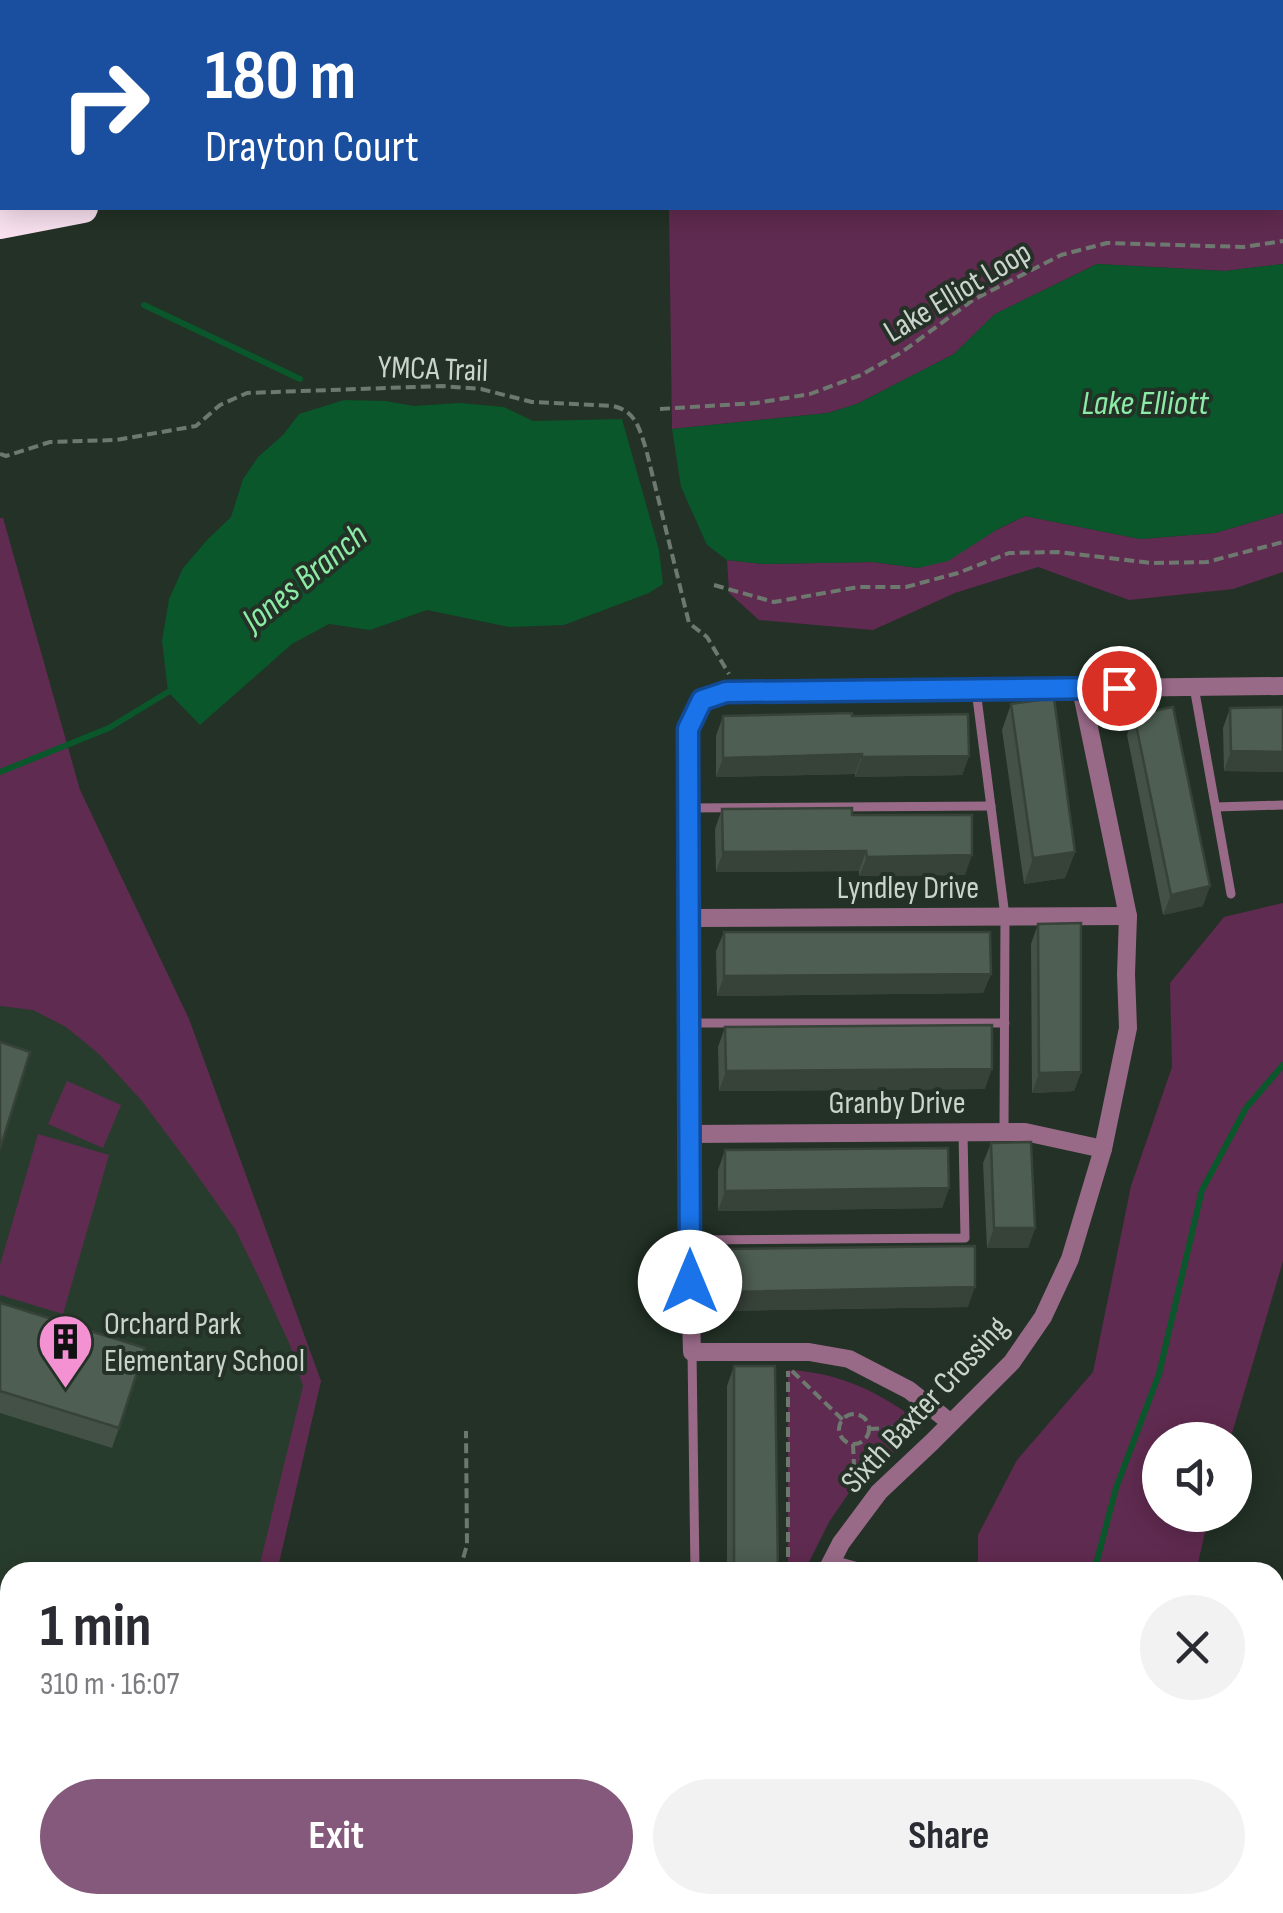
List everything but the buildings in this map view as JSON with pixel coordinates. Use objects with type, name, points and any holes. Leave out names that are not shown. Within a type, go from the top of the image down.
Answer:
[{"type":"highway","points":[[0,224],[73,210]]},
{"type":"street","points":[[951,1423],[910,1390],[849,1359],[810,1352],[692,1352],[688,729],[702,700],[726,692],[1283,686]]},
{"type":"street","name":"Sixth Baxter Crossing","points":[[831,1562],[879,1492],[1012,1362],[1044,1318],[1070,1258],[1103,1149],[1128,1028],[1128,916],[1081,689]]},
{"type":"street","name":"Lyndley Drive","points":[[689,918],[1128,916]]},
{"type":"street","name":"Granby Drive","points":[[690,1134],[1025,1132],[1103,1149]]},
{"type":"lane","points":[[1194,687],[1232,894]]},
{"type":"lane","points":[[976,690],[1005,916],[1004,1132]]},
{"type":"lane","points":[[1216,807],[1283,805]]},
{"type":"lane","points":[[688,808],[991,806]]},
{"type":"lane","points":[[689,1024],[1004,1023]]},
{"type":"lane","points":[[690,1240],[964,1238],[963,1132]]},
{"type":"lane","points":[[692,1352],[695,1562]]},
{"type":"path","name":"Lake Elliot Loop","points":[[660,409],[756,403],[810,394],[861,375],[902,352],[974,300],[1061,255],[1106,242],[1242,248],[1283,241]]},
{"type":"path","name":"YMCA Trail","points":[[0,454],[6,456],[50,442],[116,440],[196,426],[220,405],[247,393],[442,386],[481,388],[532,402],[626,409],[637,421],[646,449],[689,623],[707,638],[725,663],[737,692]]},
{"type":"path","points":[[714,585],[774,602],[858,587],[906,588],[1008,554],[1058,552],[1152,563],[1207,562],[1283,542]]},
{"type":"path","points":[[788,1361],[788,1562]]},
{"type":"path","points":[[792,1370],[842,1420]]},
{"type":"path","points":[[850,1415],[860,1415],[870,1429],[865,1440],[853,1444],[840,1434],[842,1420],[850,1415]]},
{"type":"path","points":[[870,1429],[924,1426]]},
{"type":"path","points":[[462,1562],[467,1545],[466,1431]]},
{"type":"path","points":[[853,1444],[855,1487]]},
{"type":"shaded area","points":[[669,210],[1283,210],[1283,264],[1225,271],[1097,264],[995,314],[954,354],[857,404],[828,413],[672,429]]},
{"type":"shaded area","points":[[1283,513],[1283,572],[1233,589],[1129,600],[1038,567],[955,593],[873,630],[759,620],[729,593],[727,560],[763,564],[873,562],[918,568],[1025,516],[1140,539],[1215,533]]},
{"type":"shaded area","points":[[3,518],[80,790],[189,1019],[321,1381],[278,1562],[0,1562]]},
{"type":"shaded area","points":[[3,518],[80,790],[189,1019],[321,1381],[279,1562],[260,1562],[303,1386],[290,1345],[235,1229],[142,1101],[99,1054],[66,1027],[33,1010],[0,1006]]},
{"type":"shaded area","points":[[1283,903],[1283,1261],[1235,1422],[1142,1422],[1142,1532],[1205,1532],[1198,1562],[978,1562],[978,1535],[1017,1460],[1093,1372],[1131,1186],[1172,1067],[1170,983],[1224,917]]},
{"type":"shaded area","points":[[67,1081],[121,1105],[103,1148],[48,1124]]},
{"type":"shaded area","points":[[38,1134],[109,1155],[63,1314],[0,1295],[0,1265]]},
{"type":"shaded area","points":[[788,1370],[826,1375],[860,1387],[924,1426],[851,1490],[809,1562],[788,1562]]},
{"type":"water","name":"Lake Elliott","points":[[1097,264],[1225,271],[1283,264],[1283,513],[1215,533],[1140,539],[1025,516],[948,561],[918,568],[873,562],[763,564],[727,560],[707,545],[681,487],[672,429],[828,413],[857,404],[954,354],[995,314]]},
{"type":"water","points":[[344,400],[504,407],[533,421],[622,419],[659,550],[663,584],[564,625],[509,627],[427,610],[370,630],[329,624],[292,644],[200,725],[168,692],[162,641],[169,599],[183,568],[231,517],[243,479],[258,457],[299,414]]},
{"type":"waterway","points":[[144,305],[300,379]]},
{"type":"waterway","name":"Jones Branch","points":[[0,772],[109,728],[168,692]]},
{"type":"waterway","points":[[1097,1562],[1116,1488],[1159,1374],[1202,1190],[1246,1108],[1283,1065]]},
{"type":"place","name":"Orchard Park Elementary School","points":[[65,1390]]},
{"type":"route","points":[[690,1282],[688,729],[702,700],[726,692],[1119,688]]}]
